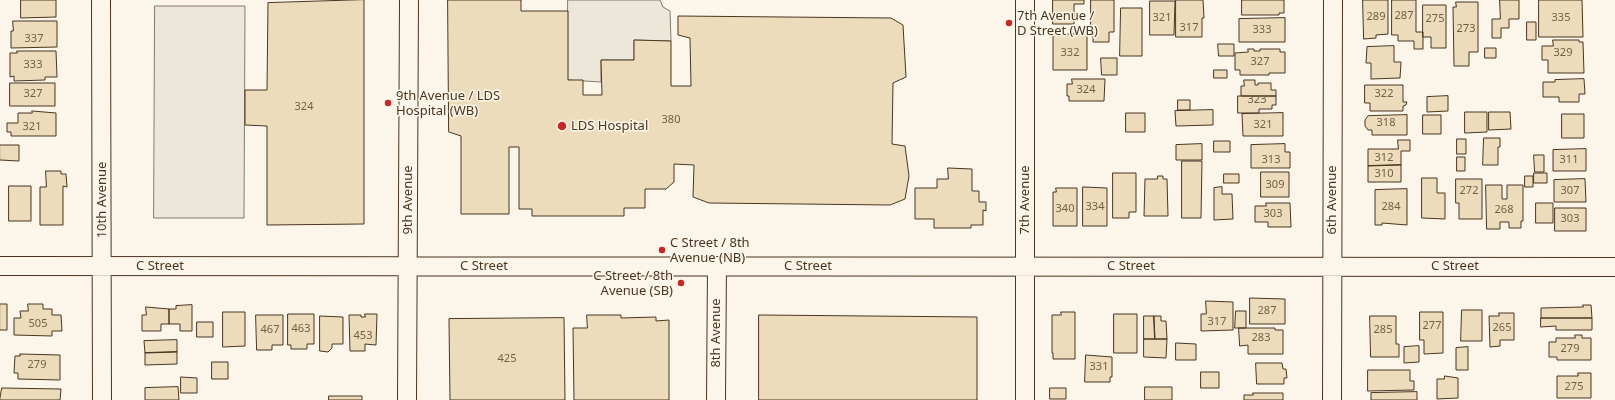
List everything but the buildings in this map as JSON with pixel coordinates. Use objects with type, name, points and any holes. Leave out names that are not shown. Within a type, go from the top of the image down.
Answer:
[{"type":"street","name":"10th Avenue","points":[[101,0],[102,400]]},
{"type":"street","name":"9th Avenue","points":[[407,400],[408,0]]},
{"type":"street","name":"7th Avenue","points":[[1025,0],[1025,400]]},
{"type":"street","name":"6th Avenue","points":[[1332,400],[1333,0]]},
{"type":"street","name":"C Street","points":[[0,266],[1615,267]]},
{"type":"street","name":"8th Avenue","points":[[716,400],[717,266]]},
{"type":"shaded area","points":[[568,0],[660,0],[663,7],[670,11],[671,41],[634,40],[634,60],[601,60],[601,82],[568,80]]},
{"type":"shaded area","points":[[155,6],[245,6],[244,218],[154,218]]},
{"type":"place","name":"7th Avenue / D Street (WB)","points":[[1009,23]]},
{"type":"place","name":"9th Avenue / LDS Hospital (WB)","points":[[388,103]]},
{"type":"place","name":"LDS Hospital","points":[[562,126]]},
{"type":"place","name":"C Street / 8th Avenue (NB)","points":[[662,250]]},
{"type":"place","name":"C Street / 8th Avenue (SB)","points":[[681,283]]}]
